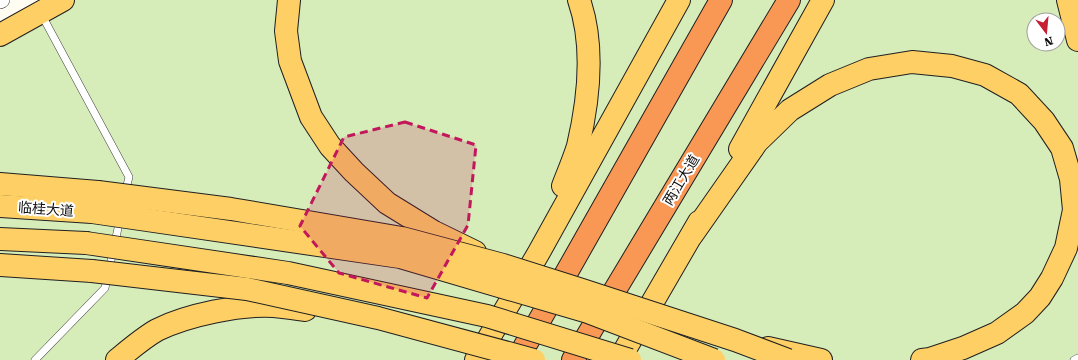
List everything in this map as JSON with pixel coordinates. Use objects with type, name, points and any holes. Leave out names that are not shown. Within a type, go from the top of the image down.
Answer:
[{"type":"highway","points":[[517,360],[721,0]]},
{"type":"highway","name":"两江大道","points":[[573,360],[789,0]]},
{"type":"main road","points":[[0,35],[63,0]]},
{"type":"main road","points":[[289,0],[286,31],[290,61],[311,117],[330,146],[354,172],[387,203],[434,232],[503,266]]},
{"type":"main road","points":[[538,254],[578,146],[585,106],[588,71],[588,34],[579,0]]},
{"type":"main road","points":[[476,360],[538,254],[679,0]]},
{"type":"main road","points":[[619,360],[692,235],[823,0]]},
{"type":"main road","points":[[1068,0],[1078,40]]},
{"type":"main road","points":[[692,235],[757,142],[790,110],[830,85],[869,69],[912,62],[952,66],[985,75],[1019,94],[1044,121],[1062,148],[1069,173],[1074,210],[1066,248],[1052,278],[1040,297],[1025,313],[997,333],[963,348],[930,359],[922,360]]},
{"type":"main road","points":[[0,184],[400,257],[588,312],[714,360]]},
{"type":"main road","points":[[95,202],[231,209],[402,238],[503,266],[735,340],[788,360]]},
{"type":"main road","name":"临桂大道","points":[[0,206],[95,202]]},
{"type":"main road","points":[[0,238],[86,243],[288,273],[487,316],[630,360]]},
{"type":"main road","points":[[0,265],[92,271],[247,289],[378,318],[534,360]]},
{"type":"main road","points":[[117,360],[156,331],[188,319],[228,309],[273,306],[378,318]]},
{"type":"main road","points":[[735,340],[821,360]]},
{"type":"lane","points":[[35,360],[105,288],[129,177],[45,21]]},
{"type":"lane","points":[[1074,360],[1078,358]]},
{"type":"highlighted area","points":[[405,122],[476,145],[468,225],[427,298],[339,273],[300,226],[344,137]]},
{"type":"green space","points":[[63,0],[1068,0],[1078,40],[1078,360],[0,360],[0,35]]}]
